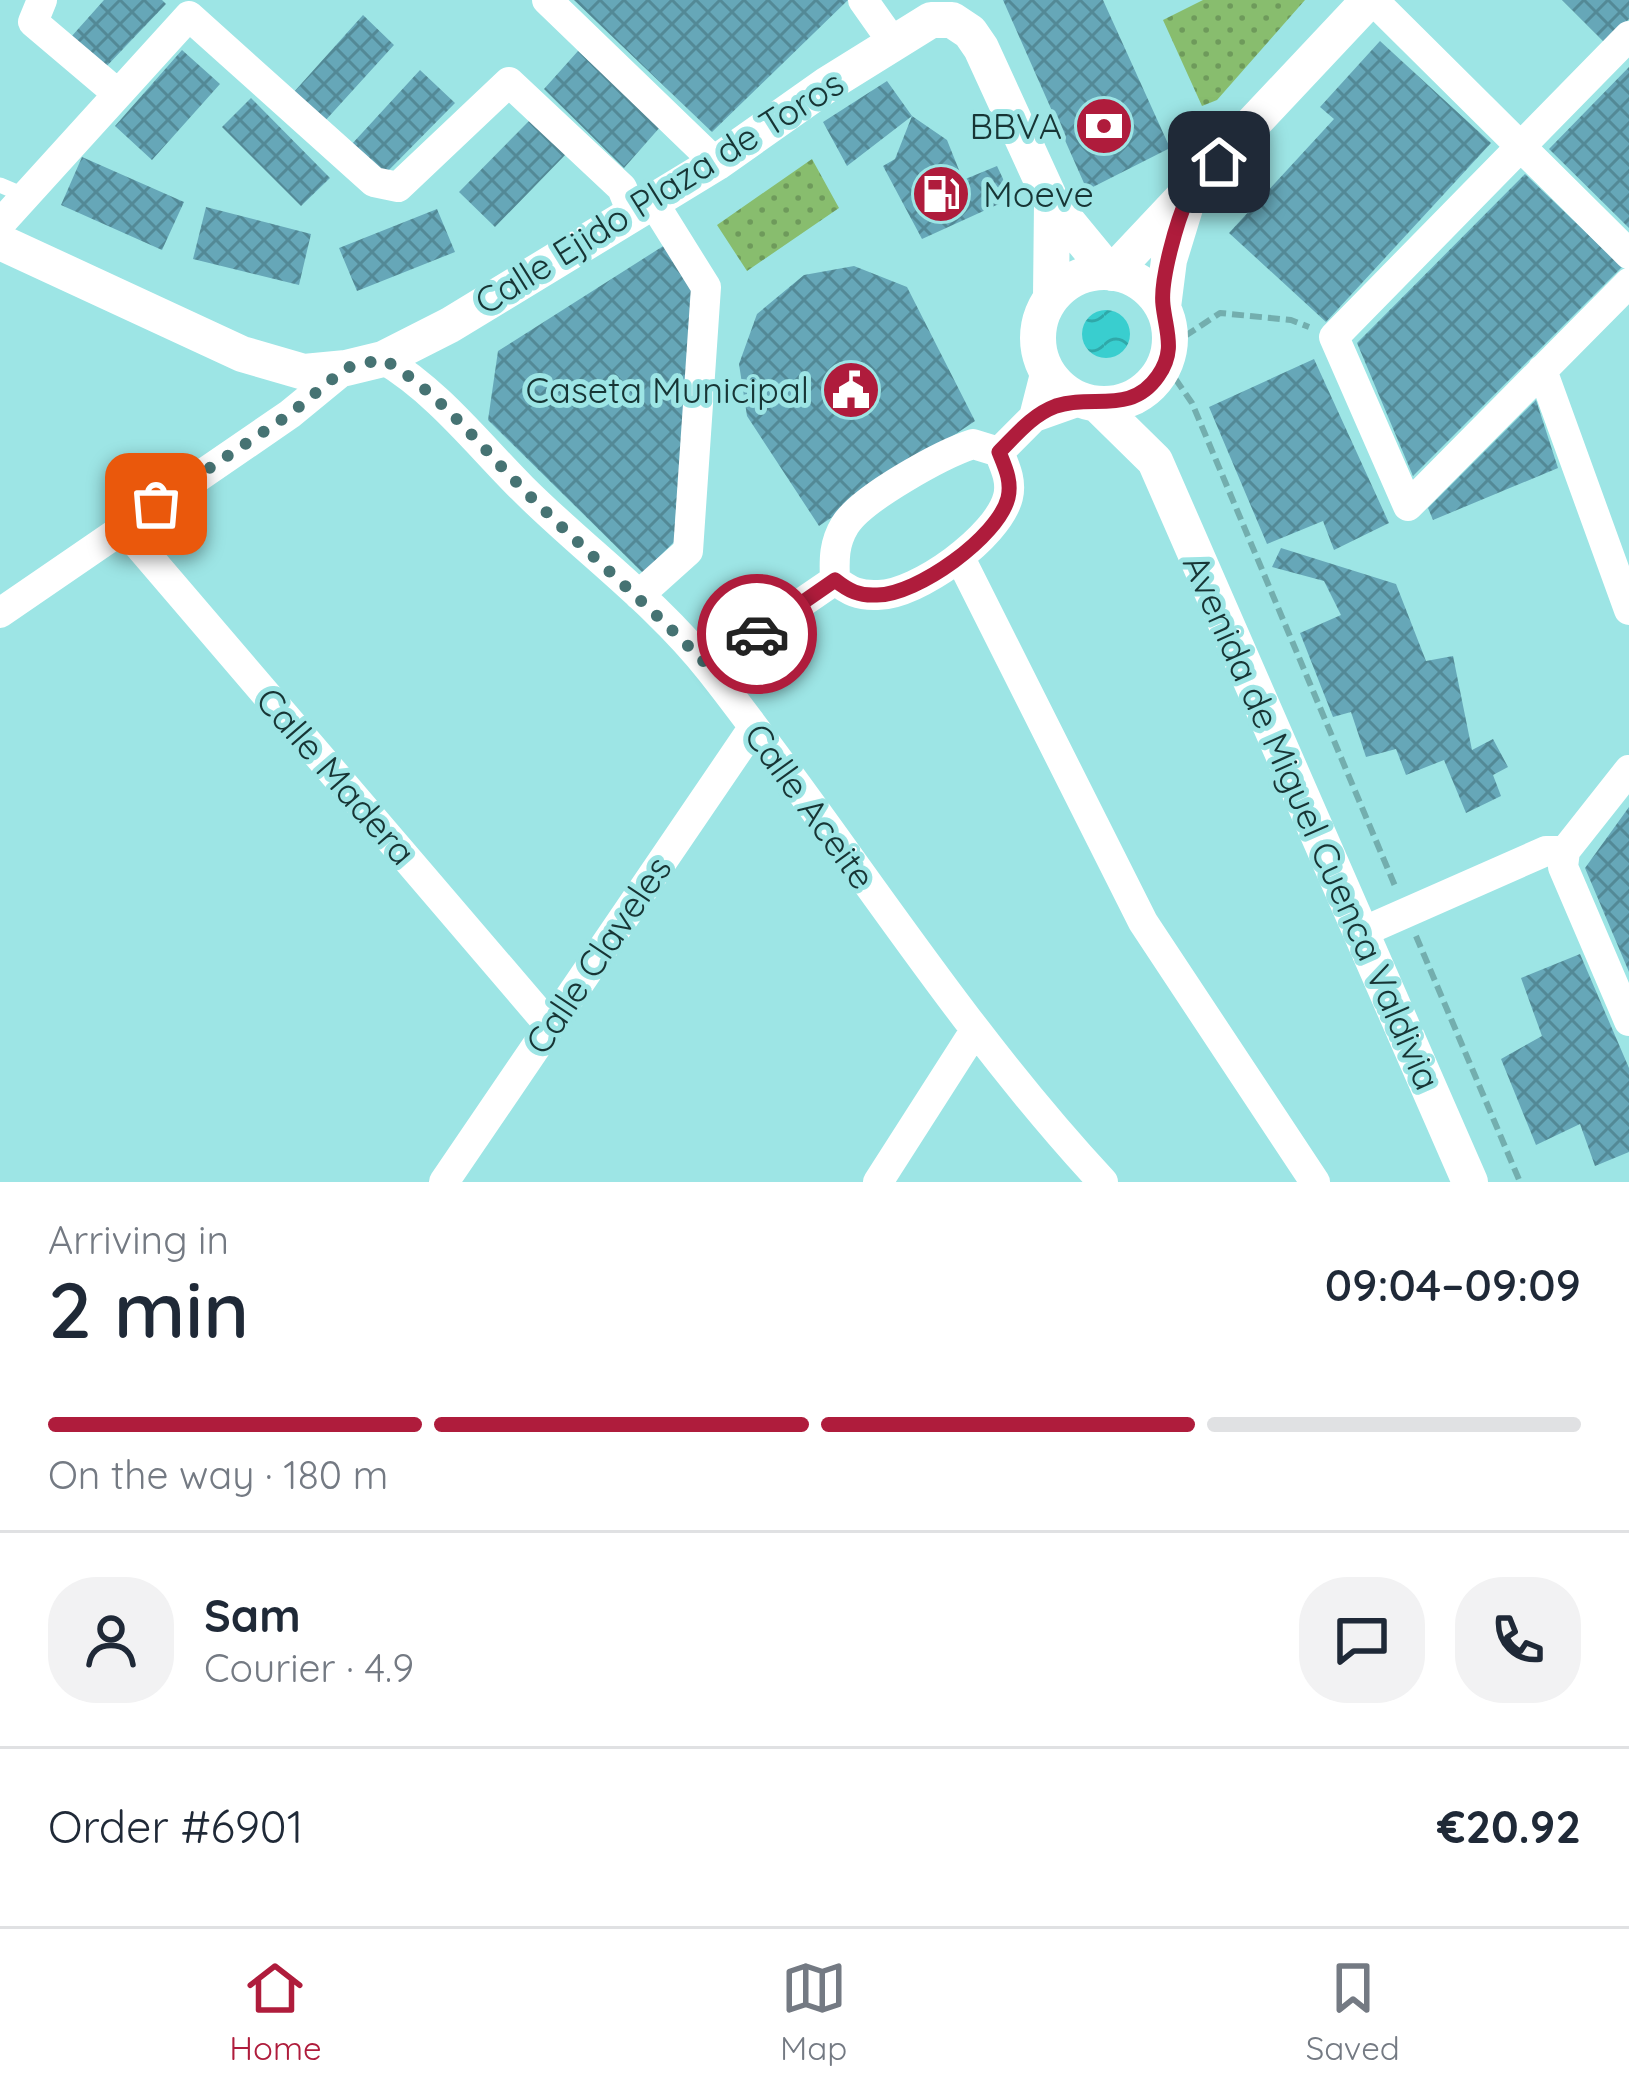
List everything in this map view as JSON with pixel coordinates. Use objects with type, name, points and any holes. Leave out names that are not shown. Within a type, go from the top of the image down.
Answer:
[{"type":"street","points":[[42,0],[33,22],[118,94]]},
{"type":"street","points":[[547,0],[716,164]]},
{"type":"street","points":[[863,0],[894,44]]},
{"type":"street","points":[[1110,272],[1189,195],[1371,0],[1629,254]]},
{"type":"street","name":"Calle Ejido Plaza de Toros","points":[[0,242],[242,354],[304,372],[383,359],[450,325],[716,164],[798,104],[950,10],[981,48],[1052,203],[1110,272]]},
{"type":"street","points":[[0,224],[13,190],[118,94],[189,16],[374,182],[398,187],[509,82],[643,208],[706,287],[688,551],[639,595]]},
{"type":"street","points":[[1629,37],[1334,337],[1408,506],[1629,283]]},
{"type":"street","points":[[999,452],[1034,417],[1089,402],[1130,400],[1164,363],[1162,307],[1169,260],[1189,195]]},
{"type":"street","name":"Calle Ejido Plaza de Toros","points":[[1052,203],[1052,296]]},
{"type":"street","points":[[1089,402],[1055,383],[1046,370],[1037,340],[1052,296],[1077,277],[1110,272],[1139,281],[1162,307]]},
{"type":"street","name":"Calle Aceite","points":[[383,359],[417,379],[523,490],[639,595],[709,667],[974,1032],[1103,1182]]},
{"type":"street","name":"Avenida de Miguel Cuenca Valdivia","points":[[1155,461],[1164,363]]},
{"type":"street","points":[[0,613],[290,414],[346,368]]},
{"type":"street","points":[[1034,417],[1046,370]]},
{"type":"street","points":[[1542,370],[1629,610]]},
{"type":"street","name":"Avenida de Miguel Cuenca Valdivia","points":[[1089,402],[1155,461],[1470,1182]]},
{"type":"street","points":[[835,580],[834,551],[847,521],[945,453],[973,444],[999,452]]},
{"type":"street","points":[[835,580],[851,592],[882,596],[960,558],[1008,500],[1009,477],[999,452]]},
{"type":"street","name":"Calle Madera","points":[[122,526],[550,1026]]},
{"type":"street","points":[[960,558],[1143,922],[1315,1182]]},
{"type":"street","points":[[709,667],[835,580]]},
{"type":"street","name":"Calle Claveles","points":[[444,1182],[753,728]]},
{"type":"street","points":[[1629,770],[1565,851],[1563,867],[1629,1022]]},
{"type":"street","points":[[1360,933],[1546,850],[1565,851]]},
{"type":"street","points":[[878,1182],[974,1032]]},
{"type":"path","points":[[1334,337],[1291,320],[1220,313],[1164,363],[1192,404],[1520,1182]]},
{"type":"green space","points":[[1203,0],[1305,0],[1217,100],[1202,106],[1163,20]]},
{"type":"green space","points":[[812,159],[839,208],[747,271],[717,225]]},
{"type":"water","points":[[1106,310],[1123,317],[1130,334],[1123,351],[1106,358],[1089,351],[1082,334],[1089,317]]},
{"type":"building","points":[[104,0],[162,0],[166,4],[103,70],[71,37]]},
{"type":"building","points":[[574,0],[848,0],[712,132]]},
{"type":"building","points":[[1003,0],[1103,0],[1170,148],[1087,190]]},
{"type":"building","points":[[1562,0],[1629,0],[1629,19],[1605,43]]},
{"type":"building","points":[[363,15],[394,45],[324,122],[293,93]]},
{"type":"building","points":[[1380,41],[1491,143],[1326,322],[1229,233],[1334,119],[1320,107]]},
{"type":"building","points":[[182,50],[220,84],[152,160],[115,126]]},
{"type":"building","points":[[578,51],[661,126],[624,168],[544,89]]},
{"type":"building","points":[[1629,67],[1629,228],[1549,149]]},
{"type":"building","points":[[420,70],[455,103],[383,176],[351,145]]},
{"type":"building","points":[[887,81],[912,116],[847,166],[823,122]]},
{"type":"building","points":[[251,98],[330,178],[301,206],[222,127]]},
{"type":"building","points":[[912,116],[947,140],[963,180],[997,166],[1012,198],[922,239],[883,166],[895,159]]},
{"type":"building","points":[[532,118],[567,153],[495,227],[459,192]]},
{"type":"building","points":[[82,157],[184,202],[162,250],[61,205]]},
{"type":"building","points":[[1525,174],[1622,267],[1413,476],[1357,343]]},
{"type":"building","points":[[206,207],[311,234],[299,285],[193,259]]},
{"type":"building","points":[[437,209],[455,252],[357,291],[339,248]]},
{"type":"building","points":[[668,243],[693,290],[675,526],[682,534],[643,573],[488,420],[498,351]]},
{"type":"building","name":"Caseta Municipal","points":[[854,266],[907,287],[975,421],[819,526],[747,416],[739,364],[757,314],[804,275]]},
{"type":"building","points":[[1314,359],[1389,523],[1334,550],[1323,521],[1267,544],[1209,407]]},
{"type":"building","points":[[1536,400],[1558,468],[1433,520],[1428,508]]},
{"type":"building","points":[[1281,548],[1396,584],[1426,661],[1453,656],[1472,750],[1493,739],[1508,767],[1493,775],[1501,796],[1466,813],[1444,760],[1406,775],[1396,749],[1366,757],[1351,712],[1333,717],[1300,633],[1341,615],[1324,581],[1272,567]]},
{"type":"building","points":[[1629,807],[1629,972],[1585,868]]},
{"type":"building","points":[[1580,954],[1629,1068],[1629,1152],[1595,1166],[1580,1124],[1536,1145],[1501,1059],[1542,1036],[1521,978]]},
{"type":"way so far","points":[[156,504],[290,414],[346,368],[383,359],[417,379],[523,490],[650,605],[709,667],[757,634]]},
{"type":"place","name":"BBVA","points":[[1104,126]]},
{"type":"place","name":"Moeve","points":[[941,194]]},
{"type":"place","name":"Caseta Municipal","points":[[851,390]]},
{"type":"route","points":[[757,634],[835,580],[851,592],[882,596],[960,558],[1008,500],[1009,477],[999,452],[1034,417],[1082,400],[1097,404],[1130,400],[1156,380],[1170,346],[1162,307],[1169,260],[1189,195],[1219,162]]}]
